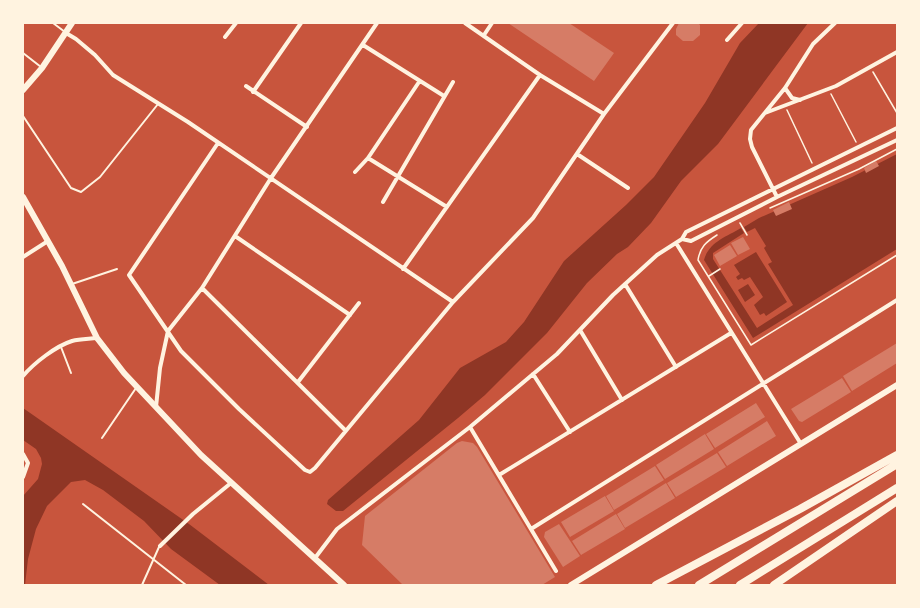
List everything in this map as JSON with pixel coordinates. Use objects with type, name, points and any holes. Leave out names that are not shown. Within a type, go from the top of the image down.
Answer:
[{"type":"highway","points":[[656,585],[800,509],[897,455]]},
{"type":"highway","points":[[699,585],[897,464]]},
{"type":"highway","points":[[740,585],[897,488]]},
{"type":"highway","points":[[774,585],[897,501]]},
{"type":"main road","points":[[23,90],[42,68],[72,23]]},
{"type":"main road","points":[[23,197],[71,284],[97,338],[136,388],[201,455],[344,585]]},
{"type":"main road","points":[[571,585],[897,385]]},
{"type":"street","points":[[225,37],[236,23]]},
{"type":"street","points":[[253,92],[301,23]]},
{"type":"street","points":[[156,408],[160,368],[168,331],[202,288],[271,178],[377,23]]},
{"type":"street","points":[[465,23],[540,75],[604,114]]},
{"type":"street","points":[[484,36],[492,23]]},
{"type":"street","points":[[218,143],[129,275],[186,356],[239,409],[305,470],[313,471],[345,430],[453,302],[533,218],[604,114],[674,23]]},
{"type":"street","points":[[727,40],[742,23]]},
{"type":"street","points":[[777,197],[750,139],[751,130],[785,88],[813,44],[835,23]]},
{"type":"street","points":[[66,33],[76,39],[95,55],[113,75],[271,178],[403,270],[453,302]]},
{"type":"street","points":[[363,45],[419,82],[444,96]]},
{"type":"street","points":[[765,113],[828,89],[897,52]]},
{"type":"street","points":[[403,270],[540,75]]},
{"type":"street","points":[[355,172],[368,158],[419,82]]},
{"type":"street","points":[[383,202],[453,82]]},
{"type":"street","points":[[246,86],[307,127]]},
{"type":"street","points":[[785,88],[792,98],[800,100]]},
{"type":"street","points":[[315,558],[337,529],[470,427],[557,354],[625,284],[657,255],[682,240],[686,232],[897,128]]},
{"type":"street","points":[[682,240],[691,241],[777,197],[897,140]]},
{"type":"street","points":[[577,154],[628,188]]},
{"type":"street","points":[[368,158],[447,207]]},
{"type":"street","points":[[235,236],[350,315]]},
{"type":"street","points":[[23,257],[48,241]]},
{"type":"street","points":[[676,244],[801,444]]},
{"type":"street","points":[[625,284],[676,367]]},
{"type":"street","points":[[202,288],[345,430]]},
{"type":"street","points":[[531,529],[897,300]]},
{"type":"street","points":[[298,382],[359,303]]},
{"type":"street","points":[[580,330],[622,400]]},
{"type":"street","points":[[499,475],[731,333]]},
{"type":"street","points":[[23,376],[36,363],[72,341],[97,338]]},
{"type":"street","points":[[533,374],[570,432]]},
{"type":"street","points":[[470,427],[556,571]]},
{"type":"street","points":[[23,454],[28,464],[23,477]]},
{"type":"street","points":[[160,546],[193,514],[231,483]]},
{"type":"lane","points":[[53,23],[66,33]]},
{"type":"lane","points":[[23,53],[42,68]]},
{"type":"lane","points":[[23,116],[71,188],[81,192],[100,177],[158,104]]},
{"type":"lane","points":[[71,284],[117,270]]},
{"type":"lane","points":[[61,347],[71,373]]},
{"type":"lane","points":[[102,438],[136,388]]},
{"type":"lane","points":[[83,504],[186,585]]},
{"type":"lane","points":[[142,585],[160,546]]},
{"type":"path","points":[[870,67],[897,113]]},
{"type":"path","points":[[828,89],[858,148]]},
{"type":"path","points":[[785,106],[814,168]]},
{"type":"path","points":[[769,208],[859,169],[897,149]]},
{"type":"path","points":[[734,226],[745,220]]},
{"type":"path","points":[[740,223],[747,235]]},
{"type":"path","points":[[718,235],[706,242],[699,251],[698,260],[751,344],[897,255]]},
{"type":"path","points":[[709,276],[720,269]]},
{"type":"shaded area","points":[[759,23],[808,23],[718,144],[681,181],[651,223],[628,247],[617,254],[587,283],[547,333],[485,395],[343,511],[336,511],[327,504],[328,500],[419,420],[460,368],[506,342],[524,322],[564,261],[626,205],[654,177],[705,103],[740,43]]},
{"type":"shaded area","points":[[897,154],[897,249],[753,338],[704,260],[706,254],[714,244],[741,228],[744,233],[713,253],[713,259],[757,328],[793,305],[768,264],[772,262],[764,248],[766,246],[755,228],[747,232],[744,227],[759,218],[852,177]]},
{"type":"shaded area","points":[[756,252],[787,302],[766,316],[764,313],[760,315],[754,305],[763,297],[750,277],[744,280],[742,278],[738,280],[736,277],[740,274],[734,265]]},
{"type":"shaded area","points":[[748,284],[755,295],[745,302],[738,290]]},
{"type":"shaded area","points":[[23,408],[189,524],[269,585],[220,585],[171,549],[144,521],[103,490],[85,480],[71,482],[47,506],[36,529],[28,559],[25,585],[23,585],[23,496],[38,479],[42,464],[41,458],[36,449],[23,440]]},
{"type":"building","points":[[508,23],[569,23],[614,53],[594,81]]},
{"type":"building","points":[[679,23],[698,23],[700,25],[700,35],[693,41],[683,41],[676,35],[676,29]]},
{"type":"building","points":[[876,161],[879,166],[866,173],[864,168]]},
{"type":"building","points":[[789,202],[792,209],[776,216],[773,210]]},
{"type":"building","points":[[743,237],[750,249],[738,255],[731,243]]},
{"type":"building","points":[[730,245],[737,256],[720,266],[714,255]]},
{"type":"building","points":[[897,343],[897,363],[852,391],[843,376]]},
{"type":"building","points":[[842,378],[851,392],[802,422],[799,421],[791,409]]},
{"type":"building","points":[[756,403],[765,417],[715,448],[706,434]]},
{"type":"building","points":[[767,421],[776,436],[727,466],[718,452]]},
{"type":"building","points":[[705,434],[714,449],[665,479],[656,465]]},
{"type":"building","points":[[462,441],[473,443],[477,447],[555,577],[542,585],[403,585],[362,545],[365,516],[457,443]]},
{"type":"building","points":[[717,453],[726,467],[676,497],[667,483]]},
{"type":"building","points":[[655,466],[664,480],[614,510],[606,496]]},
{"type":"building","points":[[666,483],[675,498],[625,528],[617,514]]},
{"type":"building","points":[[605,496],[614,511],[570,537],[561,522]]},
{"type":"building","points":[[616,514],[625,529],[581,555],[572,541]]},
{"type":"building","points":[[559,524],[580,556],[563,567],[544,537],[545,532]]}]
